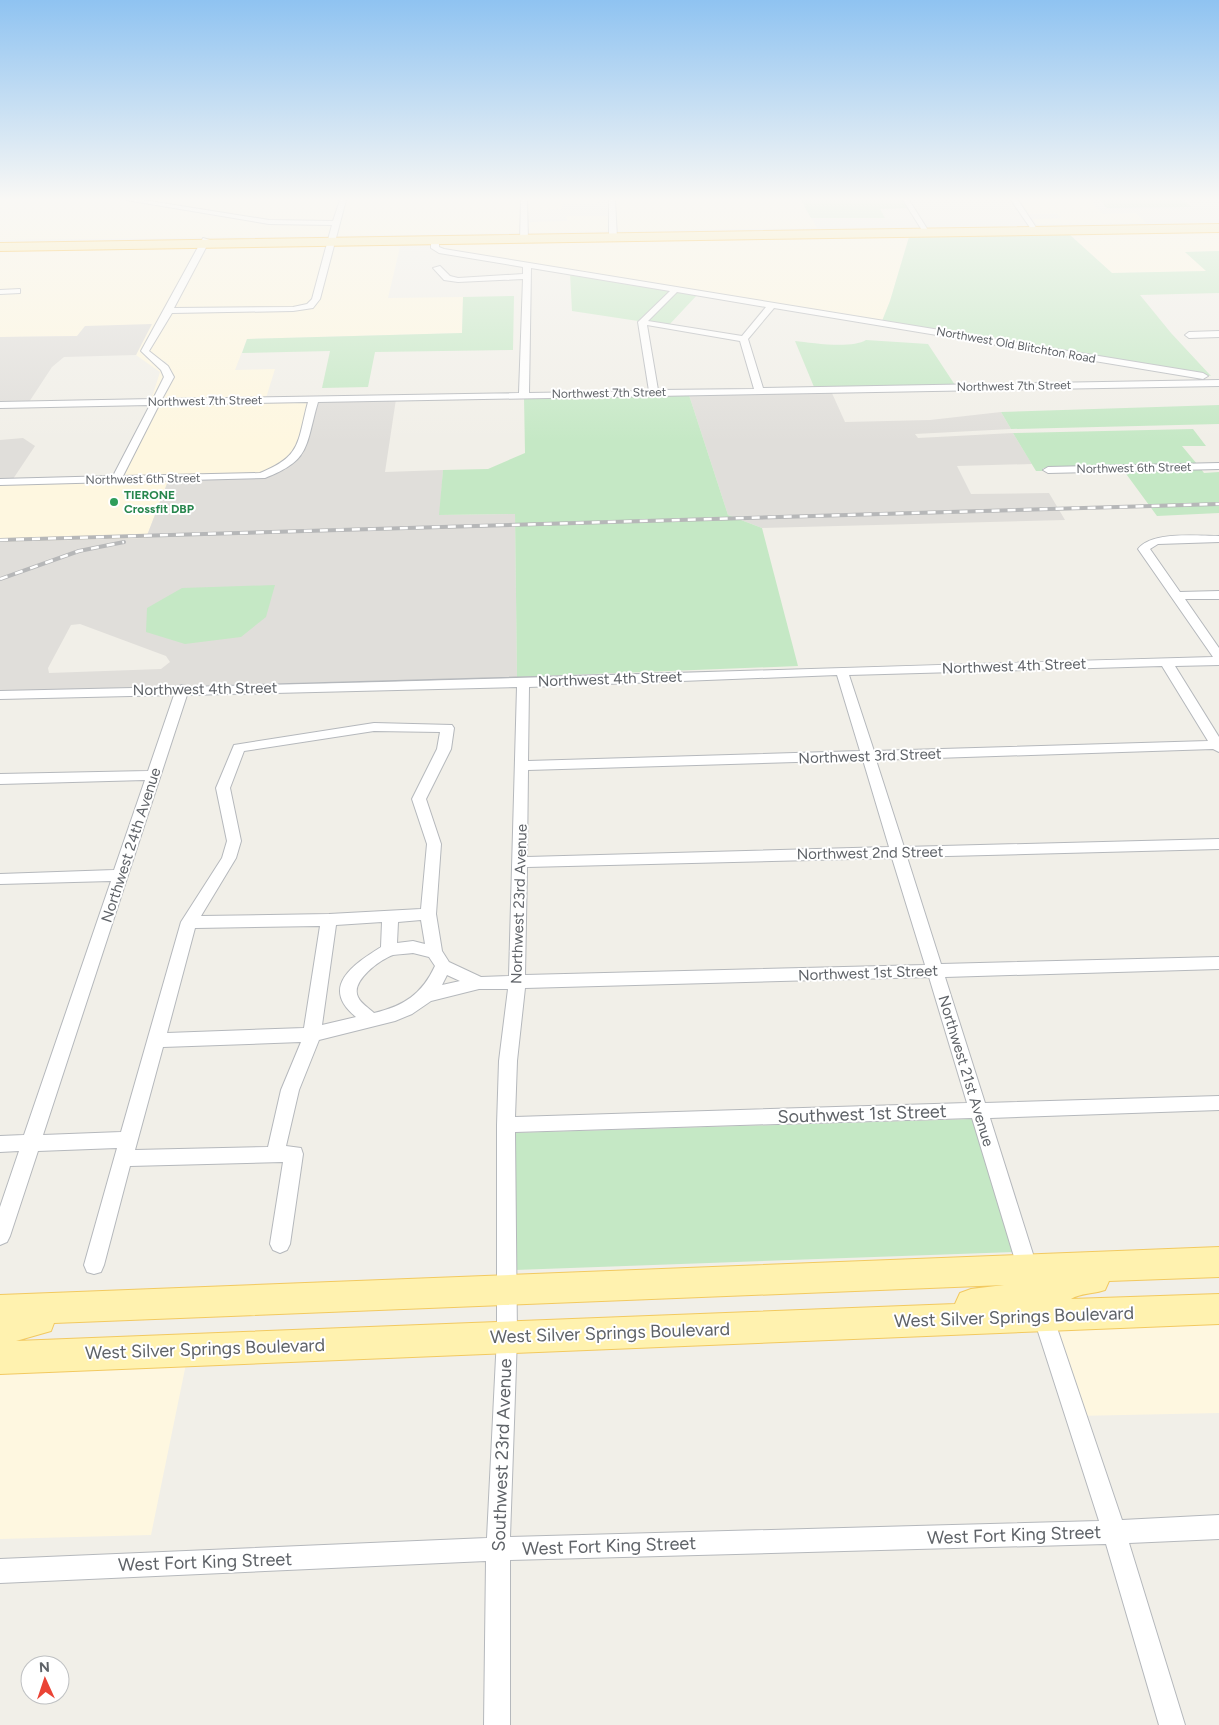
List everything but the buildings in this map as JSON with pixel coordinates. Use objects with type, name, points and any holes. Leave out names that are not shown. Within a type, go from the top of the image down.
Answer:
[{"type":"main road","points":[[0,1310],[1208,1263]]},
{"type":"main road","points":[[1043,1316],[1049,1299],[1060,1287],[1078,1279],[1192,1275],[1208,1263]]},
{"type":"main road","points":[[818,1325],[836,1310],[998,1302],[1012,1298],[1022,1290],[1028,1270]]},
{"type":"main road","points":[[0,1329],[41,1319],[73,1308]]},
{"type":"main road","name":"West Silver Springs Boulevard","points":[[0,1358],[1219,1309]]},
{"type":"street","points":[[116,480],[169,377],[167,369],[162,363],[150,357],[145,350],[170,311],[185,280]]},
{"type":"street","points":[[170,311],[293,310],[310,306],[316,299],[320,280]]},
{"type":"street","points":[[524,395],[528,280]]},
{"type":"street","name":"Northwest Old Blitchton Road","points":[[625,280],[773,304],[1217,382]]},
{"type":"street","points":[[642,322],[676,289]]},
{"type":"street","points":[[0,292],[18,291]]},
{"type":"street","points":[[744,339],[773,304]]},
{"type":"street","points":[[642,322],[744,339]]},
{"type":"street","points":[[642,322],[654,393]]},
{"type":"street","points":[[1189,335],[1219,334]]},
{"type":"street","points":[[744,339],[759,390]]},
{"type":"street","name":"Northwest 7th Street","points":[[0,405],[1217,382]]},
{"type":"street","name":"Northwest 6th Street","points":[[0,482],[261,476],[284,467],[298,454],[314,398]]},
{"type":"street","name":"Northwest 6th Street","points":[[1048,470],[1219,466]]},
{"type":"street","points":[[1219,539],[1157,540],[1148,544],[1144,549],[1219,659]]},
{"type":"street","points":[[1176,596],[1219,595]]},
{"type":"street","name":"Northwest 4th Street","points":[[0,694],[522,682],[1219,659]]},
{"type":"street","points":[[1166,662],[1218,746]]},
{"type":"street","name":"Northwest 21st Avenue","points":[[842,671],[1028,1270]]},
{"type":"street","name":"Northwest 23rd Avenue","points":[[506,1125],[508,1061],[517,982],[522,682]]},
{"type":"street","name":"Northwest 24th Avenue","points":[[0,1236],[182,690]]},
{"type":"street","points":[[94,1265],[155,1040],[189,922],[229,858],[234,841],[223,788],[239,748],[374,727],[447,728],[444,749],[419,799],[434,844],[428,914],[438,959],[438,982],[429,995],[419,1004],[403,1011],[312,1035],[155,1040]]},
{"type":"street","name":"Northwest 3rd Street","points":[[522,766],[1218,746]]},
{"type":"street","points":[[0,779],[154,775]]},
{"type":"street","name":"Northwest 2nd Street","points":[[520,862],[1219,844]]},
{"type":"street","points":[[0,879],[120,875]]},
{"type":"street","points":[[189,922],[329,920],[428,914]]},
{"type":"street","points":[[390,916],[390,950]]},
{"type":"street","points":[[275,1154],[290,1090],[312,1035],[329,920]]},
{"type":"street","points":[[370,1020],[356,1010],[348,1000],[347,988],[353,975],[390,950],[412,947],[438,959],[479,983]]},
{"type":"street","name":"Northwest 1st Street","points":[[479,983],[1219,963]]},
{"type":"street","points":[[429,995],[479,983]]},
{"type":"street","name":"Southwest 1st Street","points":[[506,1125],[1219,1103]]},
{"type":"street","name":"Southwest 23rd Avenue","points":[[497,1725],[498,1549],[507,1337],[506,1125]]},
{"type":"street","points":[[0,1144],[128,1140]]},
{"type":"street","points":[[123,1158],[294,1154],[280,1244]]},
{"type":"street","points":[[1043,1316],[1114,1532],[1172,1725]]},
{"type":"street","name":"West Fort King Street","points":[[0,1571],[498,1549],[1114,1532],[1219,1526]]},
{"type":"shaded area","points":[[0,280],[180,280],[141,351],[146,358],[158,364],[165,377],[153,400],[151,400],[160,372],[136,355],[151,324],[77,336],[0,337],[0,293],[20,293],[22,290],[0,290]]},
{"type":"shaded area","points":[[188,280],[318,280],[313,299],[308,305],[293,308],[174,309]]},
{"type":"shaded area","points":[[322,280],[392,280],[388,298],[463,297],[462,333],[247,339],[235,370],[275,369],[266,398],[161,400],[173,376],[166,362],[153,356],[149,350],[172,313],[314,307]]},
{"type":"shaded area","points":[[632,280],[896,280],[882,321]]},
{"type":"shaded area","points":[[152,324],[136,355],[64,357],[52,367],[29,402],[0,403],[0,337],[77,336],[85,326]]},
{"type":"shaded area","points":[[831,391],[845,422],[930,420],[1001,412],[1011,429],[915,434],[918,438],[1013,433],[1032,464],[957,466],[971,494],[1049,493],[1065,520],[762,528],[728,515],[689,395]]},
{"type":"shaded area","points":[[396,399],[385,472],[443,470],[440,515],[515,514],[517,677],[0,691],[0,542],[146,538],[168,481],[264,477],[285,470],[303,454],[317,401]],"holes":[[[80,624],[166,656],[170,662],[161,669],[49,673],[48,668],[71,625]]]},
{"type":"shaded area","points":[[309,401],[294,454],[281,466],[261,473],[122,477],[159,404]]},
{"type":"shaded area","points":[[23,438],[35,446],[13,479],[0,479],[0,440]]},
{"type":"shaded area","points":[[168,481],[146,538],[0,542],[0,485]]},
{"type":"shaded area","points":[[1219,1319],[1219,1413],[1076,1416],[1053,1326]]},
{"type":"shaded area","points":[[186,1364],[151,1535],[0,1539],[0,1373]]},
{"type":"green space","points":[[570,280],[615,280],[671,290],[638,321],[572,311]]},
{"type":"green space","points":[[896,280],[1219,280],[1219,293],[1140,295],[1171,333],[1211,376],[882,321]]},
{"type":"green space","points":[[678,291],[698,294],[669,325],[647,321]]},
{"type":"green space","points":[[514,296],[513,350],[375,352],[368,387],[322,388],[330,351],[242,353],[247,339],[462,333],[463,297]]},
{"type":"green space","points":[[866,340],[928,344],[955,385],[814,387],[795,341],[842,345],[860,343]]},
{"type":"green space","points":[[689,395],[728,515],[762,528],[798,666],[517,677],[515,514],[439,515],[443,470],[488,469],[525,453],[524,397]]},
{"type":"green space","points":[[1219,405],[1219,424],[1011,429],[1001,412]]},
{"type":"green space","points":[[1193,429],[1206,446],[1182,446],[1197,464],[1043,468],[1044,471],[1036,471],[1013,433]]},
{"type":"green space","points":[[1201,469],[1204,473],[1219,472],[1219,513],[1157,516],[1124,471]]},
{"type":"green space","points":[[275,585],[266,617],[241,637],[185,644],[146,632],[147,608],[182,588]]},
{"type":"green space","points":[[973,1119],[1014,1252],[515,1270],[511,1133]]},
{"type":"railway","points":[[0,540],[1219,504]]},
{"type":"railway","points":[[0,579],[79,551],[124,542]]},
{"type":"place","name":"TIERONE Crossfit DBP","points":[[114,502]]}]
